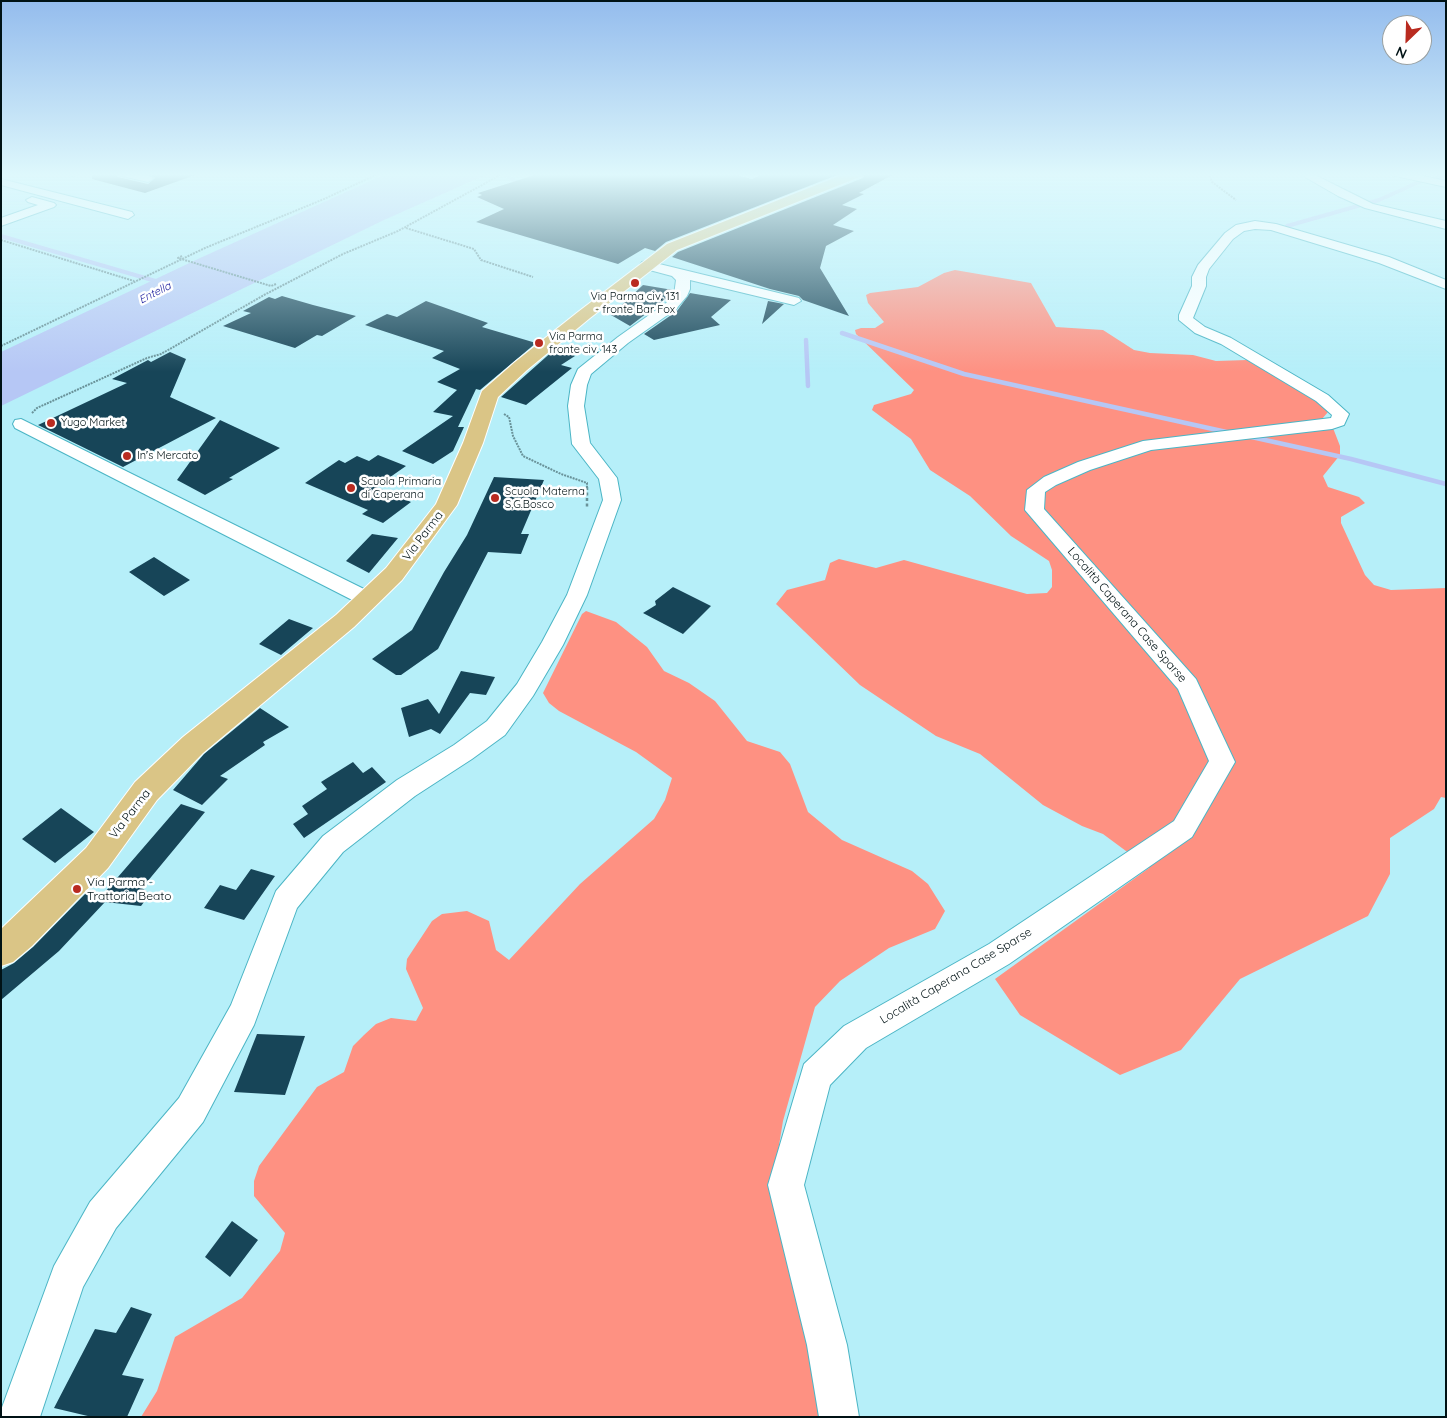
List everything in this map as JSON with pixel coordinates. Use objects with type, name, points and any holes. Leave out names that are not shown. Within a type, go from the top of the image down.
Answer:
[{"type":"main road","name":"Via Parma","points":[[1,950],[20,935],[96,858],[146,791],[193,745],[284,672],[369,600],[394,574],[446,505],[473,443],[489,395],[521,366],[661,254],[692,239]]},
{"type":"street","name":"Località Caperana Case Sparse","points":[[839,1417],[827,1345],[786,1185],[816,1076],[855,1037],[999,954],[1183,829],[1222,762],[1188,685],[1034,510],[1036,490],[1050,481],[1084,466],[1149,445],[1332,424],[1338,421],[1341,414],[1322,398],[1226,341],[1200,330],[1186,320],[1186,315],[1199,286],[1199,277],[1203,268],[1226,239]]},
{"type":"street","name":"Località Caperana Case Sparse","points":[[1313,239],[1384,260],[1446,285]]},
{"type":"street","points":[[647,265],[794,301]]},
{"type":"street","points":[[19,1417],[68,1279],[103,1215],[191,1110],[242,1014],[286,900],[333,844],[406,788],[463,752],[496,728],[525,690],[552,645],[578,595],[612,500],[608,478],[581,444],[577,426],[576,406],[579,385],[584,372],[597,360],[671,306],[684,289],[683,279],[678,274]]},
{"type":"street","points":[[21,424],[369,600]]},
{"type":"path","points":[[1,346],[149,274],[226,239]]},
{"type":"path","points":[[21,424],[37,408],[147,358],[161,354],[216,322],[343,254],[378,239]]},
{"type":"path","points":[[442,239],[474,249],[481,260],[534,277]]},
{"type":"path","points":[[1,240],[135,281]]},
{"type":"path","points":[[188,258],[182,256],[178,258],[272,286],[276,284],[283,286]]},
{"type":"path","points":[[485,405],[509,417],[513,436],[523,456],[561,474],[587,483],[587,511]]},
{"type":"shaded area","points":[[955,270],[1031,283],[1056,327],[1103,330],[1134,350],[1150,353],[1193,355],[1216,361],[1247,360],[1317,402],[1328,412],[1322,419],[1333,428],[1340,446],[1340,455],[1323,476],[1328,487],[1359,497],[1365,503],[1341,517],[1341,523],[1365,575],[1374,585],[1391,590],[1446,588],[1446,798],[1441,797],[1434,809],[1390,838],[1390,874],[1368,916],[1240,979],[1181,1050],[1120,1075],[1020,1015],[995,979],[1149,868],[1103,834],[1082,826],[1043,805],[980,754],[936,736],[860,685],[776,604],[787,590],[825,580],[830,563],[839,559],[876,568],[904,560],[1027,594],[1047,593],[1052,587],[1052,570],[1049,561],[1011,536],[970,496],[930,470],[911,439],[872,410],[874,405],[911,394],[914,390],[856,334],[855,330],[875,328],[884,322],[868,303],[866,295],[918,287],[944,273]]},
{"type":"shaded area","points":[[586,611],[616,622],[647,647],[664,671],[689,683],[715,701],[747,741],[780,752],[790,764],[808,812],[842,840],[912,871],[928,884],[945,911],[935,929],[889,948],[840,981],[815,1007],[783,1121],[771,1194],[826,1417],[141,1417],[157,1391],[175,1337],[242,1298],[280,1251],[285,1233],[254,1196],[254,1181],[259,1166],[317,1087],[344,1072],[353,1046],[364,1035],[376,1024],[391,1018],[416,1021],[423,1008],[406,969],[407,959],[432,921],[442,914],[467,911],[489,921],[496,950],[509,960],[580,884],[654,819],[665,800],[672,778],[636,752],[559,711],[549,703],[543,693],[582,614]]},
{"type":"water","name":"Entella","points":[[242,239],[345,239],[1,406],[1,352]]},
{"type":"building","points":[[534,239],[673,239],[666,242],[655,251],[645,248],[618,264]]},
{"type":"building","points":[[710,239],[839,239],[826,246],[820,268],[849,316],[803,300],[799,296],[770,289],[672,257],[678,252]]},
{"type":"building","points":[[643,285],[673,290],[672,294],[630,326],[611,315]]},
{"type":"building","points":[[690,293],[731,300],[711,317],[720,325],[654,340],[644,334],[677,311]]},
{"type":"building","points":[[282,296],[356,316],[322,336],[317,335],[295,348],[223,326],[251,313],[243,311],[269,297],[275,299]]},
{"type":"building","points":[[426,301],[488,323],[482,327],[536,343],[480,390],[476,389],[458,427],[464,427],[453,451],[433,464],[402,451],[453,416],[433,412],[457,390],[437,382],[460,369],[432,358],[444,351],[365,325],[387,314],[397,317]]},
{"type":"building","points":[[768,301],[784,304],[762,324]]},
{"type":"building","points":[[555,349],[575,356],[561,365],[572,368],[526,405],[501,397]]},
{"type":"building","points":[[170,352],[186,359],[170,397],[216,418],[123,467],[38,425],[127,383],[112,379],[148,360],[151,362]]},
{"type":"building","points":[[220,420],[280,448],[229,478],[233,479],[205,495],[177,480]]},
{"type":"building","points":[[378,455],[406,466],[376,487],[411,502],[383,523],[362,514],[368,510],[305,483],[339,460],[345,463],[357,456],[369,461]]},
{"type":"building","points":[[494,477],[544,480],[521,534],[529,534],[521,554],[488,552],[438,649],[401,675],[396,675],[372,659],[412,630],[467,535]]},
{"type":"building","points":[[372,534],[398,538],[369,573],[346,561]]},
{"type":"building","points":[[154,557],[190,580],[164,596],[129,572]]},
{"type":"building","points":[[673,587],[711,606],[683,634],[643,613],[656,605],[655,601]]},
{"type":"building","points":[[289,619],[313,628],[281,655],[259,644]]},
{"type":"building","points":[[461,671],[495,677],[486,695],[470,693],[440,734],[431,729],[409,737],[401,708],[428,699],[439,714]]},
{"type":"building","points":[[260,708],[289,727],[263,742],[265,745],[220,776],[228,779],[202,805],[173,790],[204,754]]},
{"type":"building","points":[[353,762],[363,773],[372,767],[386,782],[304,838],[293,824],[308,814],[302,806],[327,789],[321,782]]},
{"type":"building","points":[[181,804],[205,812],[142,888],[150,894],[141,906],[105,902],[59,951],[1,1000],[1,970],[14,963],[33,947],[86,893],[99,899]]},
{"type":"building","points":[[61,808],[94,832],[55,863],[22,839]]},
{"type":"building","points":[[251,869],[275,876],[244,920],[204,908],[220,885],[236,890]]},
{"type":"building","points":[[257,1034],[305,1036],[285,1095],[234,1092]]},
{"type":"building","points":[[232,1221],[258,1240],[230,1277],[205,1257]]},
{"type":"building","points":[[131,1307],[152,1314],[122,1375],[144,1379],[127,1417],[92,1417],[54,1408],[95,1329],[116,1333]]},
{"type":"waterway","name":"Entella","points":[[12,239],[159,282]]},
{"type":"waterway","points":[[842,333],[964,374],[1231,433]]},
{"type":"waterway","points":[[806,340],[808,386]]},
{"type":"waterway","points":[[1247,436],[1351,459],[1446,484]]},
{"type":"place","name":"Via Parma civ. 131 - fronte Bar Fox","points":[[635,283]]},
{"type":"place","name":"Via Parma fronte civ. 143","points":[[539,343]]},
{"type":"place","name":"Yugo Market","points":[[51,423]]},
{"type":"place","name":"In's Mercato","points":[[127,456]]},
{"type":"place","name":"Scuola Primaria di Caperana","points":[[351,488]]},
{"type":"place","name":"Scuola Materna S.G.Bosco","points":[[495,498]]},
{"type":"place","name":"Via Parma - Trattoria Beato","points":[[77,889]]}]
